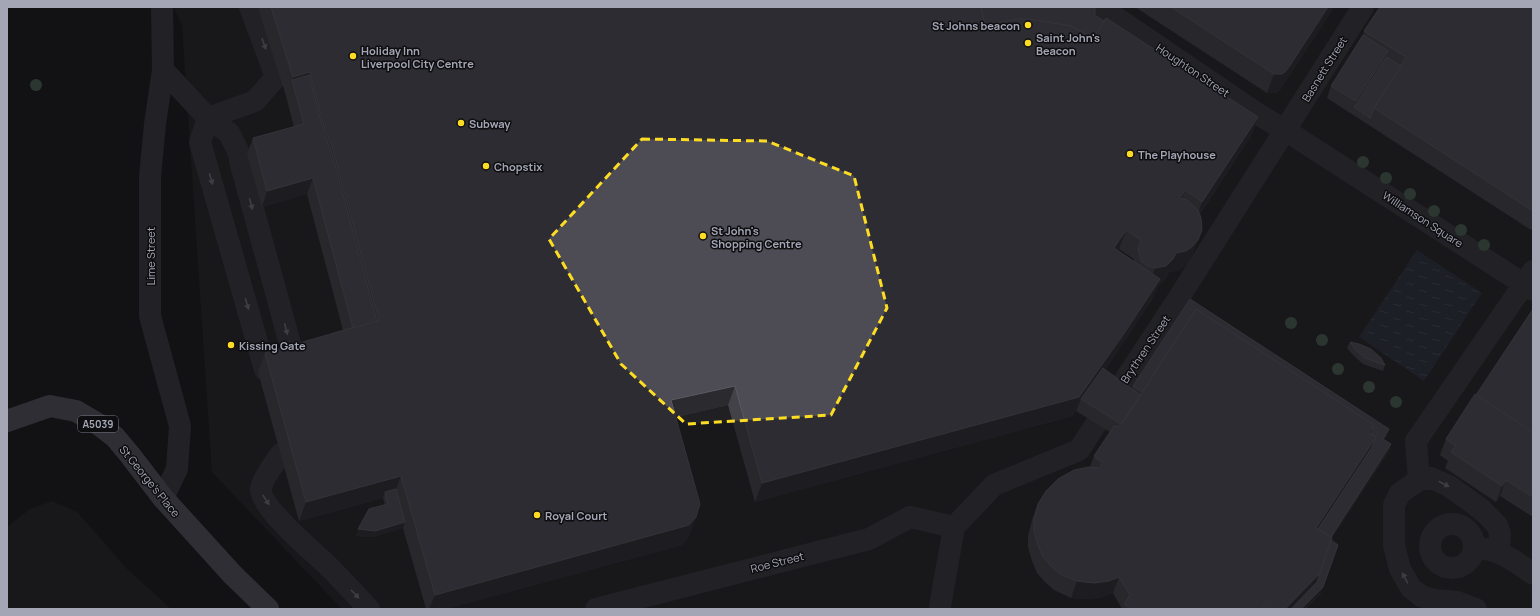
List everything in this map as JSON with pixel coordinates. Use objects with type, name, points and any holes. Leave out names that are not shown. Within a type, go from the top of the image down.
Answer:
[{"type":"main road","name":"St George's Place","points":[[7,421],[50,406],[76,410],[98,424],[114,437],[130,455],[163,498],[232,574],[268,609]]},
{"type":"street","name":"Lime Street","points":[[162,7],[163,70],[155,124],[150,177],[150,316],[180,426],[177,469],[163,498]]},
{"type":"street","points":[[208,118],[255,102],[276,77],[250,7]]},
{"type":"street","name":"Houghton Street","points":[[1104,7],[1114,16],[1171,55],[1261,116],[1285,130]]},
{"type":"street","name":"Basnett Street","points":[[1285,130],[1363,7]]},
{"type":"street","points":[[163,70],[208,118],[229,133],[239,153],[295,362]]},
{"type":"street","points":[[208,118],[200,142],[265,370]]},
{"type":"street","name":"Williamson Square","points":[[1285,130],[1530,282],[1416,441],[1419,480]]},
{"type":"street","name":"Brythren Street","points":[[954,527],[994,485],[1079,450],[1185,288],[1285,130]]},
{"type":"street","points":[[281,454],[263,483],[261,489],[262,496],[280,522],[328,566],[369,609]]},
{"type":"street","points":[[1476,609],[1458,602],[1434,600],[1421,596],[1411,588],[1400,569],[1394,545],[1394,505],[1400,493],[1419,480],[1432,478],[1449,486],[1481,509],[1497,525],[1500,534],[1499,552]]},
{"type":"street","name":"Roe Street","points":[[596,609],[869,539],[910,517],[954,527]]},
{"type":"street","points":[[940,606],[954,527]]},
{"type":"street","points":[[1474,548],[1499,552],[1533,574]]},
{"type":"highlighted area","points":[[642,139],[767,141],[854,176],[887,308],[831,415],[686,424],[621,364],[549,239]]},
{"type":"shaded area","points":[[173,7],[1533,7],[1533,609],[342,609],[212,472],[182,25]]},
{"type":"shaded area","points":[[52,501],[77,512],[127,569],[171,609],[7,609],[7,527],[30,509]]},
{"type":"water","points":[[1417,250],[1482,293],[1424,381],[1359,337]]},
{"type":"building","name":"St John's Shopping Centre","points":[[271,7],[981,7],[985,25],[1017,19],[1030,19],[1071,26],[1093,38],[1106,18],[1258,117],[1202,202],[1185,190],[1180,198],[1187,200],[1198,210],[1201,218],[1202,230],[1198,240],[1192,247],[1186,251],[1176,253],[1173,259],[1166,266],[1155,268],[1142,262],[1138,248],[1141,240],[1126,230],[1114,248],[1160,279],[1079,397],[762,483],[735,386],[671,400],[700,504],[696,517],[689,525],[435,595],[401,476],[306,502],[265,353],[379,320],[332,146],[325,130],[310,72],[293,77]]},
{"type":"building","points":[[981,7],[1095,7],[1095,15],[1104,21],[1093,38],[1071,26],[1030,19],[1017,19],[985,25]]},
{"type":"building","points":[[1171,7],[1328,7],[1287,70],[1282,74],[1274,74]]},
{"type":"building","points":[[1380,7],[1533,7],[1533,211],[1374,108],[1406,57],[1364,31]]},
{"type":"building","points":[[1363,35],[1388,51],[1356,101],[1331,86]]},
{"type":"building","points":[[1386,57],[1401,66],[1374,108],[1370,118],[1354,107]]},
{"type":"building","points":[[309,75],[324,133],[331,150],[377,321],[353,328],[313,178],[267,191],[253,138],[304,124],[292,80]]},
{"type":"building","points":[[1190,299],[1389,429],[1383,439],[1391,444],[1331,537],[1318,529],[1372,447],[1376,437],[1371,434],[1374,425],[1196,309],[1142,392],[1133,386]]},
{"type":"building","points":[[1196,309],[1374,425],[1369,433],[1376,437],[1316,528],[1332,538],[1321,572],[1285,609],[1270,609],[1264,606],[1263,609],[1131,609],[1124,604],[1130,595],[1119,577],[1109,581],[1094,583],[1077,581],[1060,574],[1051,566],[1043,557],[1038,545],[1034,531],[1034,519],[1038,504],[1046,491],[1058,479],[1074,470],[1089,467],[1099,468],[1103,463],[1094,456],[1114,426],[1118,427],[1124,421]]},
{"type":"building","points":[[1533,309],[1533,432],[1476,395]]},
{"type":"building","points":[[1350,342],[1371,349],[1381,358],[1385,365],[1365,358]]},
{"type":"building","points":[[1103,368],[1140,395],[1121,424],[1081,399]]},
{"type":"building","points":[[1475,394],[1533,432],[1533,497],[1506,480],[1502,486],[1451,452],[1456,446],[1446,439]]},
{"type":"building","points":[[396,489],[405,522],[375,531],[358,529],[369,509],[388,504],[385,492]]},
{"type":"building","points":[[1331,540],[1338,545],[1323,587],[1301,609],[1291,609],[1317,582]]},
{"type":"place","name":"St Johns beacon","points":[[1028,25]]},
{"type":"place","name":"Saint John's Beacon","points":[[1028,43]]},
{"type":"place","name":"Holiday Inn Liverpool City Centre","points":[[353,56]]},
{"type":"place","name":"Subway","points":[[461,123]]},
{"type":"place","name":"The Playhouse","points":[[1130,154]]},
{"type":"place","name":"Chopstix","points":[[486,166]]},
{"type":"place","name":"St John's Shopping Centre","points":[[703,236]]},
{"type":"place","name":"Kissing Gate","points":[[231,345]]},
{"type":"place","name":"Royal Court","points":[[537,515]]}]
